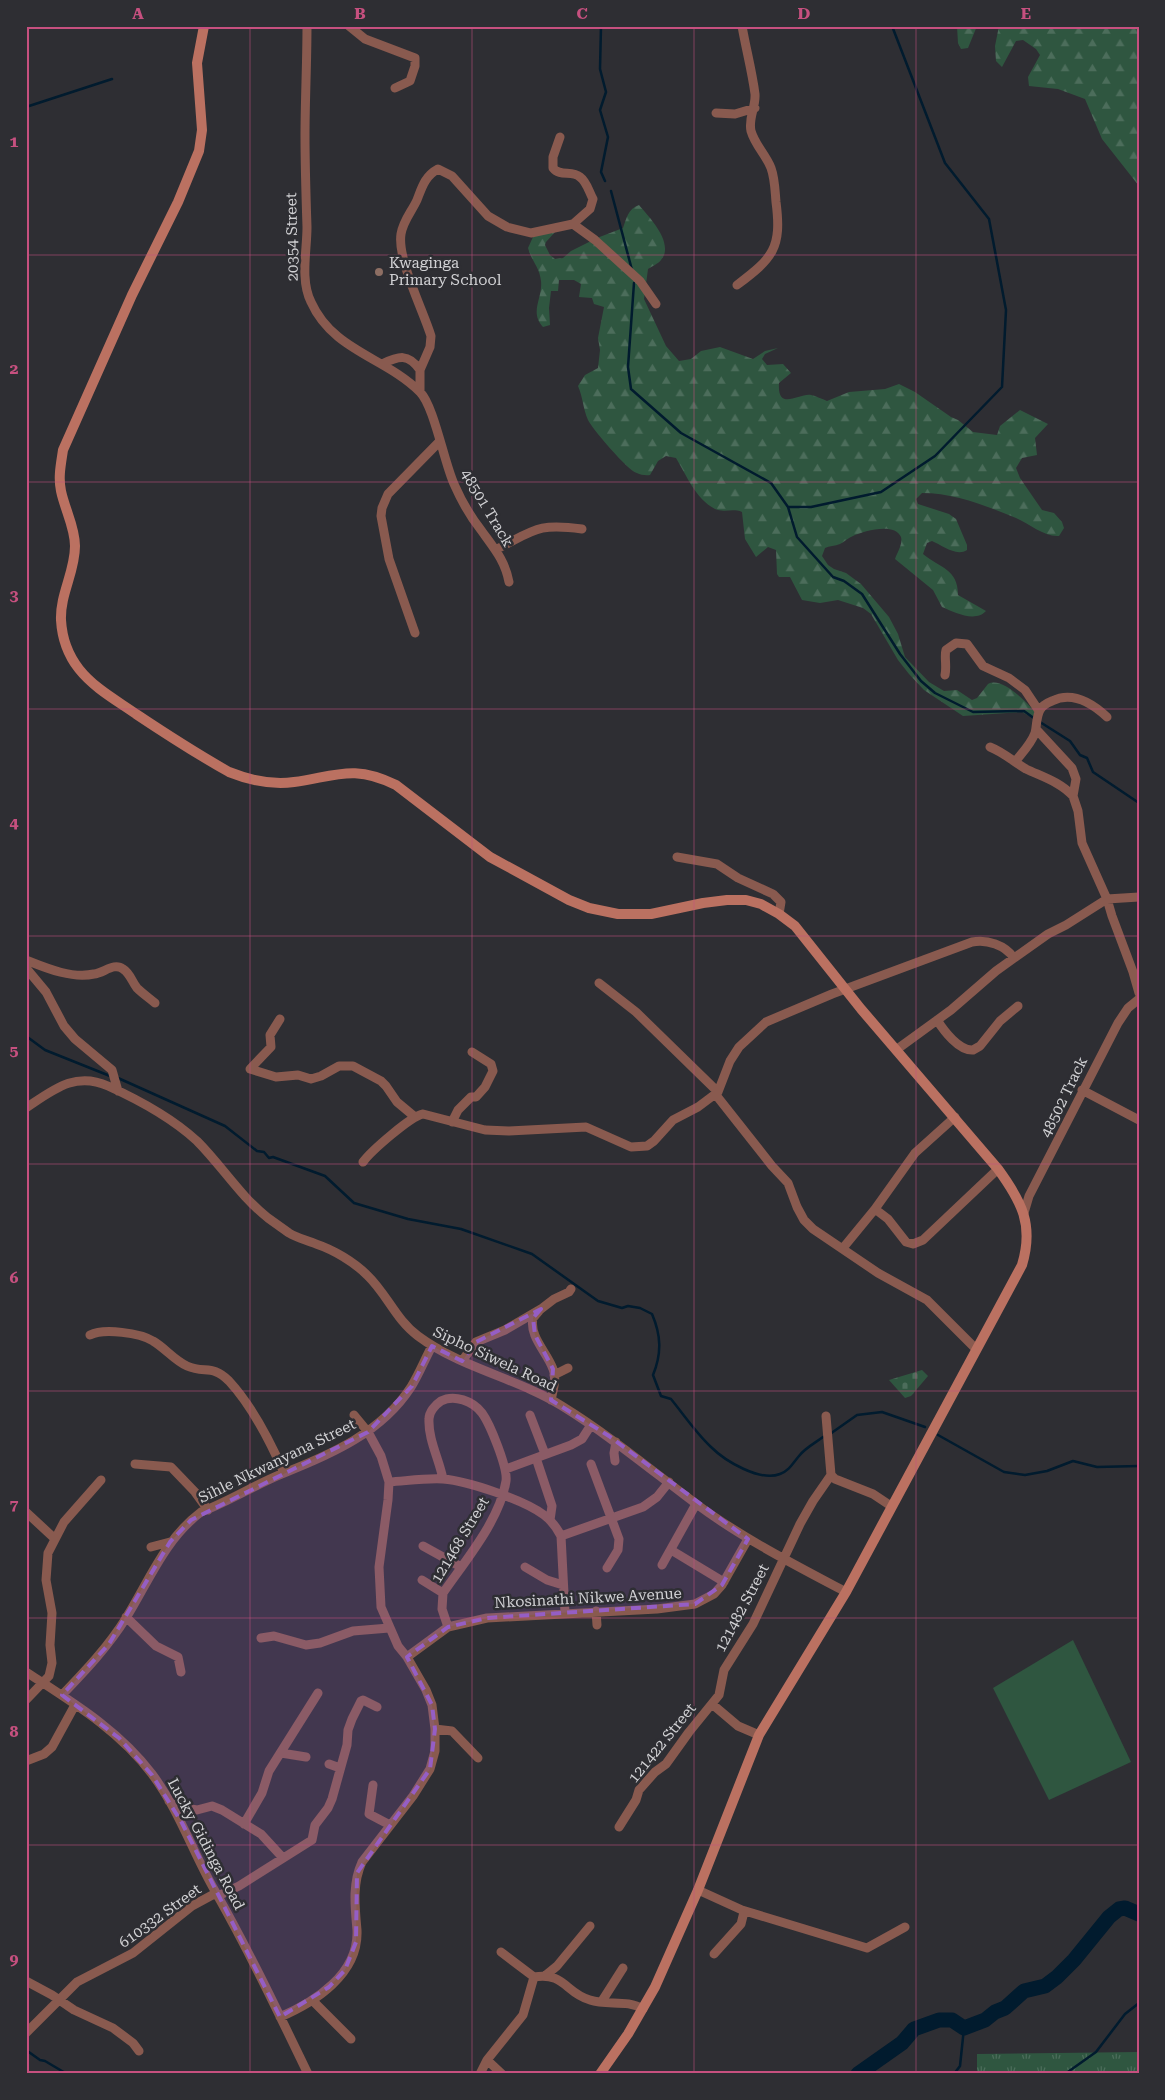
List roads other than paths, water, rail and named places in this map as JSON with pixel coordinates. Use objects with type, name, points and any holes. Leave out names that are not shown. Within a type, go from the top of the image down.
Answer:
[{"type":"street","points":[[204,26],[197,63],[202,130],[199,151],[178,202],[124,312],[63,450],[60,468],[60,487],[73,530],[75,547],[73,567],[63,600],[61,622],[66,644],[74,661],[88,679],[99,689],[229,772],[248,779],[274,782],[292,782],[344,773],[365,774],[384,779],[396,785],[490,857],[568,900],[589,908],[618,914],[651,914],[703,903],[746,900],[761,904],[779,914],[796,926],[896,1050],[998,1169],[1013,1190],[1024,1213],[1028,1240],[1022,1265],[846,1592],[760,1735],[698,1890],[655,1987],[643,2009],[600,2074]]},
{"type":"street","name":"20354 Street","points":[[307,26],[305,143],[306,282],[308,294],[317,314],[334,335],[352,348],[394,371],[420,392]]},
{"type":"street","points":[[349,26],[365,40],[415,58],[415,66],[410,81],[395,88]]},
{"type":"street","points":[[737,285],[768,258],[774,250],[777,237],[777,212],[773,176],[771,168],[751,131],[751,118],[755,108],[755,94],[742,26]]},
{"type":"street","points":[[716,113],[735,114],[755,108]]},
{"type":"street","points":[[420,392],[420,370],[430,346],[431,336],[404,263],[400,240],[407,218],[424,182],[433,171],[441,169],[452,176],[488,216],[507,227],[531,233],[573,224],[590,209],[594,199],[582,178],[573,173],[560,173],[553,168],[553,157],[560,137]]},
{"type":"street","points":[[573,224],[595,240],[640,281],[656,304]]},
{"type":"street","points":[[382,364],[396,358],[405,357],[412,360],[420,370]]},
{"type":"street","name":"48501 Track","points":[[420,392],[428,408],[448,471],[459,495],[480,529],[497,549],[509,582]]},
{"type":"street","points":[[415,633],[389,559],[381,516],[382,508],[388,494],[440,441]]},
{"type":"street","points":[[497,549],[532,530],[542,527],[562,526],[582,529]]},
{"type":"street","points":[[945,675],[947,663],[946,650],[956,643],[967,644],[983,666],[1009,678],[1025,690],[1038,714]]},
{"type":"street","points":[[1015,762],[1031,742],[1036,729],[1038,714],[1047,704],[1067,696],[1096,707],[1107,717]]},
{"type":"street","name":"48502 Track","points":[[1024,1213],[1030,1196],[1082,1090],[1118,1023],[1138,997],[1133,972],[1107,898],[1082,843],[1074,796],[1076,784],[1072,768],[1036,729]]},
{"type":"street","points":[[990,747],[1059,784],[1074,796]]},
{"type":"street","points":[[677,857],[717,864],[738,878],[773,894],[781,902],[779,914]]},
{"type":"street","points":[[896,1050],[951,1010],[976,987],[1048,934],[1066,925],[1107,898],[1139,897]]},
{"type":"street","points":[[363,1162],[371,1152],[415,1117],[426,1114],[475,1129],[496,1131],[586,1127],[625,1144],[639,1147],[654,1141],[673,1120],[717,1094],[730,1061],[739,1047],[754,1031],[766,1022],[846,989],[976,941],[985,941],[1000,946],[1014,958]]},
{"type":"street","points":[[26,960],[46,968],[86,975],[114,966],[118,967],[126,970],[138,988],[155,1003]]},
{"type":"street","points":[[26,968],[46,992],[69,1033],[81,1046],[112,1070],[117,1088]]},
{"type":"street","points":[[599,983],[636,1012],[717,1094],[772,1166],[788,1183],[804,1220],[813,1229],[878,1273],[927,1300],[976,1349]]},
{"type":"street","points":[[937,1020],[946,1035],[965,1049],[973,1050],[980,1046],[1000,1021],[1018,1006]]},
{"type":"street","points":[[280,1019],[270,1035],[271,1047],[250,1068],[276,1077],[298,1075],[311,1079],[340,1066],[353,1066],[386,1086],[397,1102],[415,1117]]},
{"type":"street","points":[[452,1122],[458,1110],[471,1097],[476,1097],[485,1087],[493,1071],[492,1064],[472,1052]]},
{"type":"street","name":"Sipho Siwela Road","points":[[26,1108],[49,1092],[72,1081],[95,1082],[117,1088],[180,1126],[198,1142],[248,1200],[290,1234],[320,1245],[341,1256],[366,1274],[399,1318],[416,1335],[432,1346],[462,1361],[551,1400],[591,1424],[696,1504],[748,1539],[846,1592]]},
{"type":"street","points":[[1082,1090],[1139,1120]]},
{"type":"street","points":[[843,1248],[876,1209],[915,1153],[954,1118]]},
{"type":"street","points":[[876,1209],[888,1219],[906,1242],[916,1244],[923,1240],[958,1208],[998,1169]]},
{"type":"street","points":[[551,1400],[554,1375],[532,1328],[532,1318],[554,1299],[569,1292],[571,1289]]},
{"type":"street","points":[[462,1361],[476,1342],[504,1330],[541,1310]]},
{"type":"street","points":[[90,1335],[103,1330],[143,1337],[151,1340],[185,1365],[214,1370],[221,1374],[230,1382],[257,1421],[284,1473]]},
{"type":"street","name":"Sihle Nkwanyana Street","points":[[62,1696],[108,1644],[170,1542],[191,1520],[284,1473],[299,1468],[368,1432],[400,1401],[412,1386],[432,1346]]},
{"type":"street","points":[[554,1375],[568,1368]]},
{"type":"street","points":[[443,1479],[429,1428],[429,1417],[433,1408],[445,1399],[458,1398],[475,1406],[482,1413],[506,1469],[571,1445],[582,1438],[591,1424]]},
{"type":"street","points":[[280,2017],[312,2000],[337,1980],[351,1958],[356,1942],[354,1901],[357,1873],[362,1862],[413,1796],[430,1769],[434,1751],[435,1729],[432,1705],[407,1657],[398,1646],[381,1606],[379,1567],[389,1482],[381,1456],[368,1432],[354,1415]]},
{"type":"street","points":[[530,1415],[552,1506],[550,1520]]},
{"type":"street","points":[[826,1416],[831,1475],[835,1479],[873,1494],[891,1506]]},
{"type":"street","points":[[615,1461],[616,1442]]},
{"type":"street","points":[[135,1464],[171,1467],[195,1492],[208,1510]]},
{"type":"street","points":[[592,1464],[618,1534],[619,1544],[615,1556],[607,1568]]},
{"type":"street","name":"121468 Street","points":[[448,1627],[442,1609],[443,1594],[498,1508],[505,1487],[506,1469]]},
{"type":"street","name":"121482 Street","points":[[724,1670],[752,1624],[812,1501],[831,1475]]},
{"type":"street","points":[[389,1482],[443,1479],[463,1482],[502,1495],[540,1512],[550,1520],[561,1536],[565,1613]]},
{"type":"street","points":[[26,1700],[41,1682],[49,1676],[52,1663],[50,1645],[52,1613],[46,1569],[48,1553],[54,1538],[64,1522],[101,1480]]},
{"type":"street","points":[[561,1536],[643,1507],[657,1496],[669,1482]]},
{"type":"street","points":[[662,1565],[680,1536],[696,1504]]},
{"type":"street","points":[[26,1512],[54,1538]]},
{"type":"street","name":"Nkosinathi Nikwe Avenue","points":[[407,1657],[448,1627],[487,1618],[673,1608],[695,1604],[714,1594],[724,1582],[748,1539]]},
{"type":"street","points":[[151,1547],[170,1542]]},
{"type":"street","points":[[423,1546],[461,1567]]},
{"type":"street","points":[[671,1550],[724,1582]]},
{"type":"street","points":[[525,1567],[547,1580],[563,1585]]},
{"type":"street","points":[[422,1580],[443,1594]]},
{"type":"street","points":[[596,1612],[597,1625]]},
{"type":"street","points":[[126,1617],[156,1646],[176,1655],[180,1661],[181,1672]]},
{"type":"street","points":[[260,1638],[274,1636],[306,1645],[320,1643],[353,1631],[389,1628]]},
{"type":"street","name":"121422 Street","points":[[619,1827],[640,1790],[655,1772],[666,1764],[719,1695],[724,1670]]},
{"type":"street","name":"Lucky Gidinga Road","points":[[26,1672],[120,1738],[152,1775],[182,1823],[308,2074]]},
{"type":"street","points":[[244,1824],[256,1805],[269,1771],[318,1693]]},
{"type":"street","name":"610332 Street","points":[[26,2033],[76,1982],[133,1953],[192,1906],[261,1872],[312,1840],[316,1825],[332,1799],[347,1745],[348,1730],[361,1701],[363,1700],[377,1707]]},
{"type":"street","points":[[712,1704],[738,1726],[760,1735]]},
{"type":"street","points":[[26,1761],[44,1754],[52,1747],[75,1705]]},
{"type":"street","points":[[435,1729],[452,1732],[478,1758]]},
{"type":"street","points":[[280,1753],[306,1757]]},
{"type":"street","points":[[329,1764],[340,1768]]},
{"type":"street","points":[[373,1785],[369,1814],[390,1825]]},
{"type":"street","points":[[169,1801],[197,1810],[212,1806],[268,1840],[284,1858]]},
{"type":"street","points":[[698,1890],[742,1910],[867,1948],[905,1927]]},
{"type":"street","points":[[714,1954],[741,1924],[744,1916],[742,1910]]},
{"type":"street","points":[[546,1975],[557,1966],[590,1926]]},
{"type":"street","points":[[501,1952],[534,1977],[546,1975],[556,1978],[588,2000],[628,2004],[643,2009]]},
{"type":"street","points":[[602,2001],[623,1968]]},
{"type":"street","points":[[480,2074],[487,2060],[523,2015],[534,1977]]},
{"type":"street","points":[[26,1982],[60,1999],[74,2010],[113,2028],[133,2043],[139,2051]]},
{"type":"street","points":[[312,2000],[351,2039]]},
{"type":"street","points":[[487,2060],[502,2074]]},
{"type":"waterway","points":[[601,26],[600,69],[606,92],[600,110],[608,137],[601,172],[605,181]]},
{"type":"waterway","points":[[788,507],[811,507],[881,492],[935,456],[1002,387],[1006,310],[989,219],[945,163],[892,26]]},
{"type":"waterway","points":[[26,107],[112,79]]},
{"type":"waterway","points":[[611,191],[632,270]]},
{"type":"waterway","points":[[634,283],[628,367],[631,389],[681,433],[771,483],[788,507],[797,537],[833,577],[844,581],[862,594],[900,654],[921,681],[935,693],[973,712],[1024,711],[1035,719]]},
{"type":"waterway","points":[[1040,722],[1070,741],[1080,755],[1087,758],[1093,772],[1139,803]]},
{"type":"waterway","points":[[26,1036],[45,1050],[110,1076]]},
{"type":"waterway","points":[[118,1078],[225,1126],[257,1151],[264,1152],[269,1158],[273,1157],[325,1176],[354,1203],[408,1219],[461,1229],[532,1254],[598,1301],[622,1308],[628,1306],[640,1308],[652,1314],[659,1337],[658,1359],[653,1375],[661,1396],[671,1399],[700,1436],[717,1453],[743,1469],[763,1475],[772,1476],[780,1474],[789,1468],[804,1450],[823,1437]]},
{"type":"waterway","points":[[830,1434],[857,1415],[882,1412],[925,1427]]},
{"type":"waterway","points":[[938,1435],[1004,1472],[1025,1475],[1047,1471],[1073,1461],[1097,1467],[1139,1466]]},
{"type":"waterway","points":[[858,2074],[902,2043],[914,2029],[939,2020],[952,2020],[964,2028],[985,2020],[995,2012],[1005,2008],[1024,1991],[1045,1986],[1074,1960],[1109,1917],[1119,1909],[1125,1908],[1139,1914]]},
{"type":"waterway","points":[[1065,2074],[1096,2052],[1125,2014],[1139,2003]]},
{"type":"waterway","points":[[954,2074],[960,2066],[964,2028]]},
{"type":"waterway","points":[[26,2050],[40,2060],[67,2074]]},
{"type":"place","name":"Kwaginga Primary School","points":[[379,272]]}]
